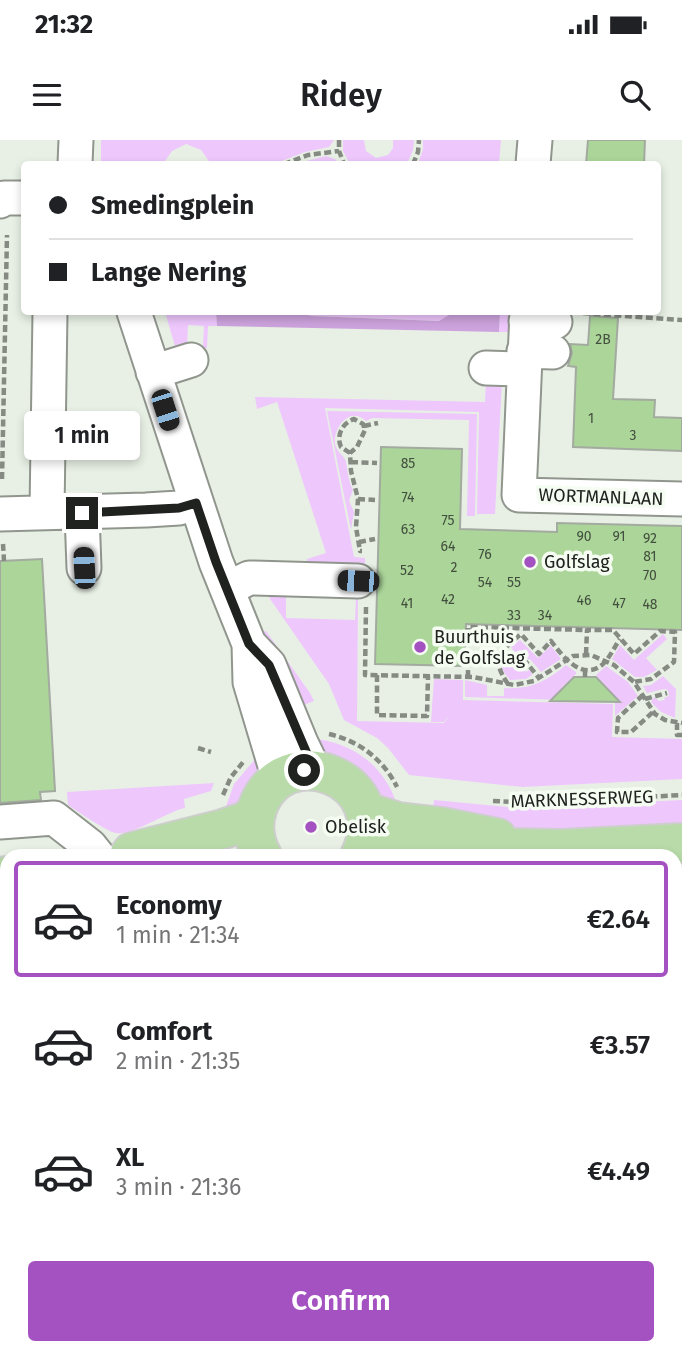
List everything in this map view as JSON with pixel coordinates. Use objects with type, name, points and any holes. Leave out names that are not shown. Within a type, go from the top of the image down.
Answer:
[{"type":"main road","points":[[260,849],[255,836],[256,814],[263,796],[276,782],[294,773],[314,770],[331,774],[347,783],[359,796],[366,812],[368,834],[362,849]]},
{"type":"main road","points":[[366,812],[398,822],[504,839],[512,848],[561,849],[682,843]]},
{"type":"main road","points":[[144,849],[223,829],[244,822],[256,814]]},
{"type":"street","points":[[75,161],[76,140]]},
{"type":"street","points":[[533,161],[535,140]]},
{"type":"street","points":[[0,201],[4,198],[21,198]]},
{"type":"street","points":[[47,511],[50,315]]},
{"type":"street","points":[[135,315],[196,503],[249,644],[250,682],[276,769],[276,782]]},
{"type":"street","points":[[486,368],[541,334]]},
{"type":"street","name":"WORTMANLAAN","points":[[541,334],[519,495],[682,499]]},
{"type":"street","points":[[153,372],[191,360]]},
{"type":"street","points":[[0,514],[179,508],[196,503]]},
{"type":"street","points":[[82,513],[84,568]]},
{"type":"street","points":[[227,589],[248,578],[293,571],[364,577]]},
{"type":"street","points":[[249,644],[269,665],[314,770]]},
{"type":"street","points":[[0,822],[54,818],[92,849]]},
{"type":"path","points":[[339,140],[343,161]]},
{"type":"path","points":[[414,161],[419,140]]},
{"type":"path","points":[[292,161],[308,155],[339,151]]},
{"type":"path","points":[[2,479],[11,220]]},
{"type":"path","points":[[541,334],[682,320]]},
{"type":"path","points":[[378,423],[364,426],[354,419],[347,422],[342,429],[339,444],[350,453],[358,499],[356,527],[364,577],[365,675],[468,677],[509,685],[539,678],[577,654],[586,654],[606,661],[634,682],[653,712],[661,718],[680,723],[677,735],[682,735]]},
{"type":"path","points":[[350,453],[364,435],[364,426]]},
{"type":"path","points":[[351,463],[377,463]]},
{"type":"path","points":[[358,499],[376,500]]},
{"type":"path","points":[[359,542],[375,539]]},
{"type":"path","points":[[468,677],[468,627],[613,630],[634,654],[660,631],[675,632],[674,662],[651,679],[634,682]]},
{"type":"path","points":[[586,654],[587,630]]},
{"type":"path","points":[[509,685],[498,668],[498,657],[502,650],[521,634],[538,654],[551,641],[566,660],[585,670],[598,667],[606,661],[620,639]]},
{"type":"path","points":[[468,657],[498,657]]},
{"type":"path","points":[[522,663],[529,664],[539,678]]},
{"type":"path","points":[[585,670],[585,677]]},
{"type":"path","points":[[377,675],[377,715],[427,716],[428,676]]},
{"type":"path","points":[[653,712],[631,732],[617,732],[618,718],[644,697],[667,693]]},
{"type":"path","points":[[198,748],[211,752]]},
{"type":"path","name":"MARKNESSERWEG","points":[[486,800],[535,803],[682,795]]},
{"type":"shaded area","points":[[101,140],[334,140],[329,147],[282,161],[209,161],[201,150],[186,144],[172,151],[165,161],[101,161]]},
{"type":"shaded area","points":[[343,140],[364,140],[366,151],[376,158],[388,155],[393,148],[393,140],[414,140],[408,161],[348,161],[343,151]]},
{"type":"shaded area","points":[[423,140],[501,140],[499,161],[419,161]]},
{"type":"shaded area","points":[[326,156],[337,161],[306,161]]},
{"type":"shaded area","points":[[166,315],[216,315],[217,326],[208,326],[207,348],[203,348],[204,326],[188,325],[187,347],[177,353]]},
{"type":"shaded area","points":[[216,315],[308,315],[439,321],[449,315],[500,315],[499,332],[217,326]]},
{"type":"shaded area","points":[[308,315],[449,315],[440,321]]},
{"type":"shaded area","points":[[500,315],[514,315],[513,332],[499,332]]},
{"type":"shaded area","points":[[486,381],[502,381],[495,514],[477,514],[479,412],[325,408],[354,557],[365,558],[365,565],[307,563],[307,559],[326,553],[277,402],[257,409],[255,397],[485,402]]},
{"type":"shaded area","points":[[327,411],[477,414],[475,516],[467,516],[469,420],[372,418],[366,421],[355,416],[344,420],[335,437],[336,447],[345,460],[353,490],[349,501],[354,512],[351,530]]},
{"type":"shaded area","points":[[268,596],[286,596],[286,618],[355,620],[356,598],[358,599],[357,721],[444,723],[451,714],[444,722],[431,722],[434,679],[463,680],[463,700],[613,704],[612,737],[682,739],[682,779],[523,787],[409,775],[377,738],[344,720],[329,684]]},
{"type":"shaded area","points":[[266,631],[314,701],[299,707],[262,632]]},
{"type":"shaded area","points":[[663,634],[667,639],[646,658],[657,670],[644,677],[635,677],[612,659],[620,645],[634,660]]},
{"type":"shaded area","points":[[520,640],[538,658],[551,646],[561,659],[541,672],[530,659],[520,661],[522,669],[531,671],[532,675],[526,679],[510,680],[503,670],[502,658],[507,651],[510,656],[514,656],[511,647]]},
{"type":"shaded area","points":[[566,665],[576,674],[562,687],[562,700],[465,697],[465,680],[487,685],[487,696],[504,696],[504,688],[522,688],[538,683]]},
{"type":"shaded area","points":[[606,666],[628,682],[638,696],[615,716],[615,702],[608,702],[608,688],[596,675]]},
{"type":"shaded area","points":[[663,676],[676,689],[675,718],[661,712],[651,702],[654,697],[659,701],[665,700],[664,698],[669,696],[668,690],[647,693],[643,686],[651,685]]},
{"type":"shaded area","points":[[317,739],[346,747],[370,762],[388,784],[399,812],[317,750]]},
{"type":"shaded area","points":[[257,757],[263,764],[245,804],[224,812],[234,784]]},
{"type":"shaded area","points":[[214,783],[211,791],[184,799],[185,808],[128,832],[112,832],[68,805],[67,792]]},
{"type":"shaded area","points":[[434,800],[519,808],[682,800],[682,827],[545,834],[432,817]]},
{"type":"building","points":[[588,140],[645,140],[644,161],[586,161]]},
{"type":"building","points":[[590,316],[618,318],[613,399],[655,400],[654,417],[682,418],[682,451],[573,447],[576,367],[568,366],[572,353],[570,344],[588,345]]},
{"type":"building","name":"Golfslag","points":[[381,447],[462,449],[460,529],[557,532],[557,523],[682,526],[682,630],[466,624],[464,666],[375,664]]},
{"type":"building","points":[[42,559],[55,791],[40,792],[41,800],[0,803],[0,561]]},
{"type":"building","points":[[574,677],[596,677],[620,702],[550,701]]},
{"type":"place","name":"Golfslag","points":[[530,562]]},
{"type":"place","name":"Buurthuis de Golfslag","points":[[420,647]]},
{"type":"place","name":"Obelisk","points":[[311,827]]},
{"type":"route","points":[[82,513],[179,508],[196,503],[249,644],[269,665],[314,770],[304,770]]}]
